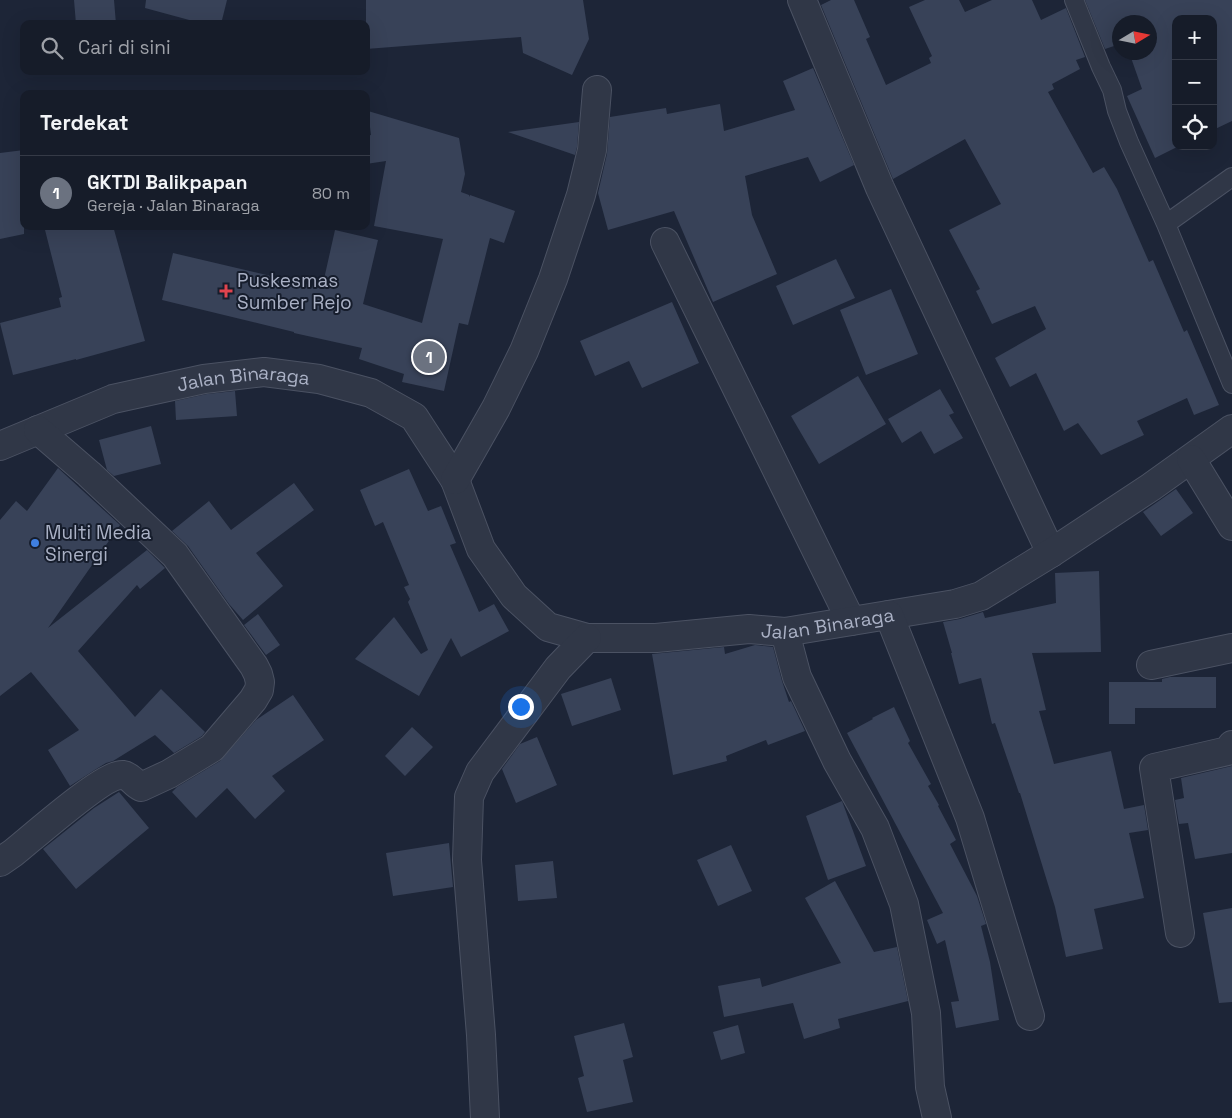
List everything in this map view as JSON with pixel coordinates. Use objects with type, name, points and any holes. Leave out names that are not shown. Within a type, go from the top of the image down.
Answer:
[{"type":"street","points":[[802,0],[880,188],[1051,553]]},
{"type":"street","points":[[455,480],[500,400],[524,351],[553,279],[581,195],[592,150],[597,90]]},
{"type":"street","points":[[665,242],[851,621]]},
{"type":"street","name":"Jalan Binaraga","points":[[0,446],[113,399],[204,379],[264,372],[319,379],[371,393],[414,416],[455,480],[481,549],[514,596],[548,627],[587,638],[656,638],[749,629],[784,632],[955,604],[981,596],[1051,553],[1151,487],[1232,429]]},
{"type":"street","points":[[0,862],[13,854],[92,789],[114,776],[123,775],[130,778],[136,785],[142,787],[169,774],[212,748],[253,700],[259,690],[260,682],[254,666],[174,555],[89,474],[38,430]]},
{"type":"street","points":[[1191,459],[1232,526]]},
{"type":"street","points":[[889,615],[970,818],[1030,1016]]},
{"type":"street","points":[[784,632],[797,677],[837,760],[875,828],[904,904],[926,1013],[930,1087],[937,1118]]},
{"type":"street","points":[[485,1118],[481,1035],[467,860],[469,797],[480,772],[558,668],[587,638]]},
{"type":"street","points":[[1151,666],[1232,648]]},
{"type":"street","points":[[1180,933],[1154,768],[1232,750],[1232,745]]},
{"type":"lane","points":[[1074,0],[1112,90],[1117,111],[1129,142],[1166,224],[1232,384]]},
{"type":"lane","points":[[1166,224],[1232,177]]},
{"type":"building","points":[[74,0],[114,0],[116,20],[76,20]]},
{"type":"building","points":[[146,0],[227,0],[222,20],[189,20],[145,8]]},
{"type":"building","points":[[366,0],[583,0],[589,39],[572,75],[523,53],[521,37],[370,49],[370,20],[366,20]]},
{"type":"building","points":[[831,0],[854,0],[870,37],[866,39],[886,85],[931,63],[929,58],[932,56],[909,7],[925,0],[959,0],[965,12],[992,0],[1032,0],[1041,20],[1066,8],[1085,57],[1076,60],[1080,69],[1052,84],[1054,89],[1048,92],[1093,173],[1104,167],[1117,189],[1149,262],[1153,260],[1184,332],[1187,330],[1219,405],[1194,415],[1187,398],[1137,421],[1144,435],[1101,455],[1078,423],[1064,431],[1036,373],[1010,387],[995,358],[1046,329],[1035,306],[992,324],[976,291],[980,289],[949,230],[1001,204],[965,139],[893,179],[821,5]]},
{"type":"building","points":[[1085,0],[1232,0],[1232,121],[1217,128],[1217,15],[1172,15],[1172,150],[1155,158],[1127,96],[1142,89],[1132,60],[1157,60],[1157,15],[1112,15],[1112,47],[1105,49]]},
{"type":"building","points":[[813,68],[854,165],[820,182],[808,157],[745,176],[752,215],[777,274],[713,302],[674,211],[608,230],[598,193],[607,154],[610,117],[666,108],[667,114],[720,104],[724,131],[795,110],[783,81]]},
{"type":"building","points":[[370,112],[459,138],[465,174],[461,192],[469,195],[469,197],[470,195],[515,211],[504,243],[490,238],[468,325],[459,323],[444,391],[402,382],[404,374],[359,359],[362,348],[162,300],[173,253],[322,288],[335,230],[378,240],[363,304],[422,323],[443,239],[374,226],[386,161],[370,163]]},
{"type":"building","points":[[579,122],[575,155],[508,132]]},
{"type":"building","points":[[20,150],[20,230],[24,230],[24,234],[0,239],[0,153]]},
{"type":"building","points":[[45,230],[114,230],[145,341],[13,375],[0,323],[61,307],[59,298],[62,297]]},
{"type":"building","points":[[836,259],[855,298],[793,325],[776,286]]},
{"type":"building","points":[[891,289],[918,354],[866,375],[840,310]]},
{"type":"building","points":[[672,302],[699,363],[642,388],[629,361],[595,376],[580,341]]},
{"type":"building","points":[[858,376],[886,424],[819,464],[791,416]]},
{"type":"building","points":[[940,389],[954,413],[949,415],[963,438],[934,454],[921,431],[902,443],[888,419]]},
{"type":"building","points":[[235,391],[237,416],[176,420],[175,401],[207,394]]},
{"type":"building","points":[[151,426],[161,464],[114,476],[107,470],[99,440]]},
{"type":"building","points":[[58,468],[120,525],[48,628],[147,550],[165,568],[140,589],[137,585],[78,651],[135,717],[161,689],[205,732],[202,736],[174,753],[155,735],[70,786],[48,750],[79,730],[31,672],[0,696],[0,520],[16,501],[27,511]]},
{"type":"building","points":[[409,469],[428,511],[441,506],[456,543],[450,545],[479,612],[494,604],[509,631],[461,657],[451,638],[419,696],[355,659],[394,617],[421,654],[428,650],[408,602],[410,599],[404,587],[409,585],[383,522],[375,526],[360,490]]},
{"type":"building","points":[[294,483],[314,510],[256,553],[283,586],[243,620],[229,604],[188,546],[172,531],[209,501],[231,530]]},
{"type":"building","points":[[1176,489],[1193,513],[1161,536],[1143,512]]},
{"type":"building","points":[[1099,571],[1101,652],[1032,653],[1046,710],[1039,711],[1054,764],[1111,751],[1124,809],[1144,805],[1148,830],[1129,833],[1144,898],[1094,909],[1103,949],[1066,957],[1055,907],[1020,793],[995,723],[992,724],[981,678],[959,684],[943,622],[983,612],[985,618],[1056,603],[1055,573]]},
{"type":"building","points":[[258,614],[280,645],[266,655],[244,625]]},
{"type":"building","points":[[755,645],[773,647],[789,702],[791,701],[805,731],[768,745],[766,740],[726,756],[727,761],[673,775],[652,654],[724,647],[725,654]]},
{"type":"building","points":[[1170,677],[1216,677],[1216,708],[1135,708],[1135,724],[1109,724],[1109,682],[1162,682],[1162,679]]},
{"type":"building","points":[[611,678],[621,710],[572,726],[561,694]]},
{"type":"building","points":[[293,695],[324,740],[272,776],[285,791],[255,819],[227,788],[196,818],[172,792],[220,761],[256,720]]},
{"type":"building","points":[[894,707],[910,741],[908,743],[931,784],[928,786],[956,840],[950,844],[977,896],[986,924],[981,926],[990,962],[999,1020],[956,1028],[951,1002],[959,1001],[945,940],[937,944],[927,920],[943,913],[847,733]]},
{"type":"building","points":[[412,727],[433,747],[405,776],[385,756]]},
{"type":"building","points":[[537,737],[557,785],[516,803],[502,769],[520,744]]},
{"type":"building","points":[[1232,766],[1232,853],[1195,859],[1188,823],[1179,824],[1175,800],[1184,798],[1181,778]]},
{"type":"building","points":[[119,792],[149,828],[76,889],[43,849],[94,808]]},
{"type":"building","points":[[842,801],[866,866],[828,880],[806,816]]},
{"type":"building","points":[[449,843],[453,887],[393,896],[386,853]]},
{"type":"building","points":[[731,845],[752,891],[718,906],[697,860]]},
{"type":"building","points":[[553,861],[557,898],[518,901],[515,865]]},
{"type":"building","points":[[835,881],[874,952],[897,947],[908,1001],[838,1019],[840,1028],[804,1039],[793,1003],[724,1017],[718,986],[760,978],[762,987],[841,963],[805,898]]},
{"type":"building","points":[[1232,908],[1232,1002],[1219,1003],[1203,913]]},
{"type":"building","points":[[624,1023],[633,1057],[623,1060],[633,1102],[587,1112],[578,1078],[584,1076],[574,1036]]},
{"type":"building","points":[[738,1025],[745,1053],[721,1060],[713,1032]]},
{"type":"place","name":"Puskesmas Sumber Rejo","points":[[226,291]]},
{"type":"place","name":"GKTDI Balikpapan","points":[[429,357]]},
{"type":"place","name":"Multi Media Sinergi","points":[[35,543]]}]
